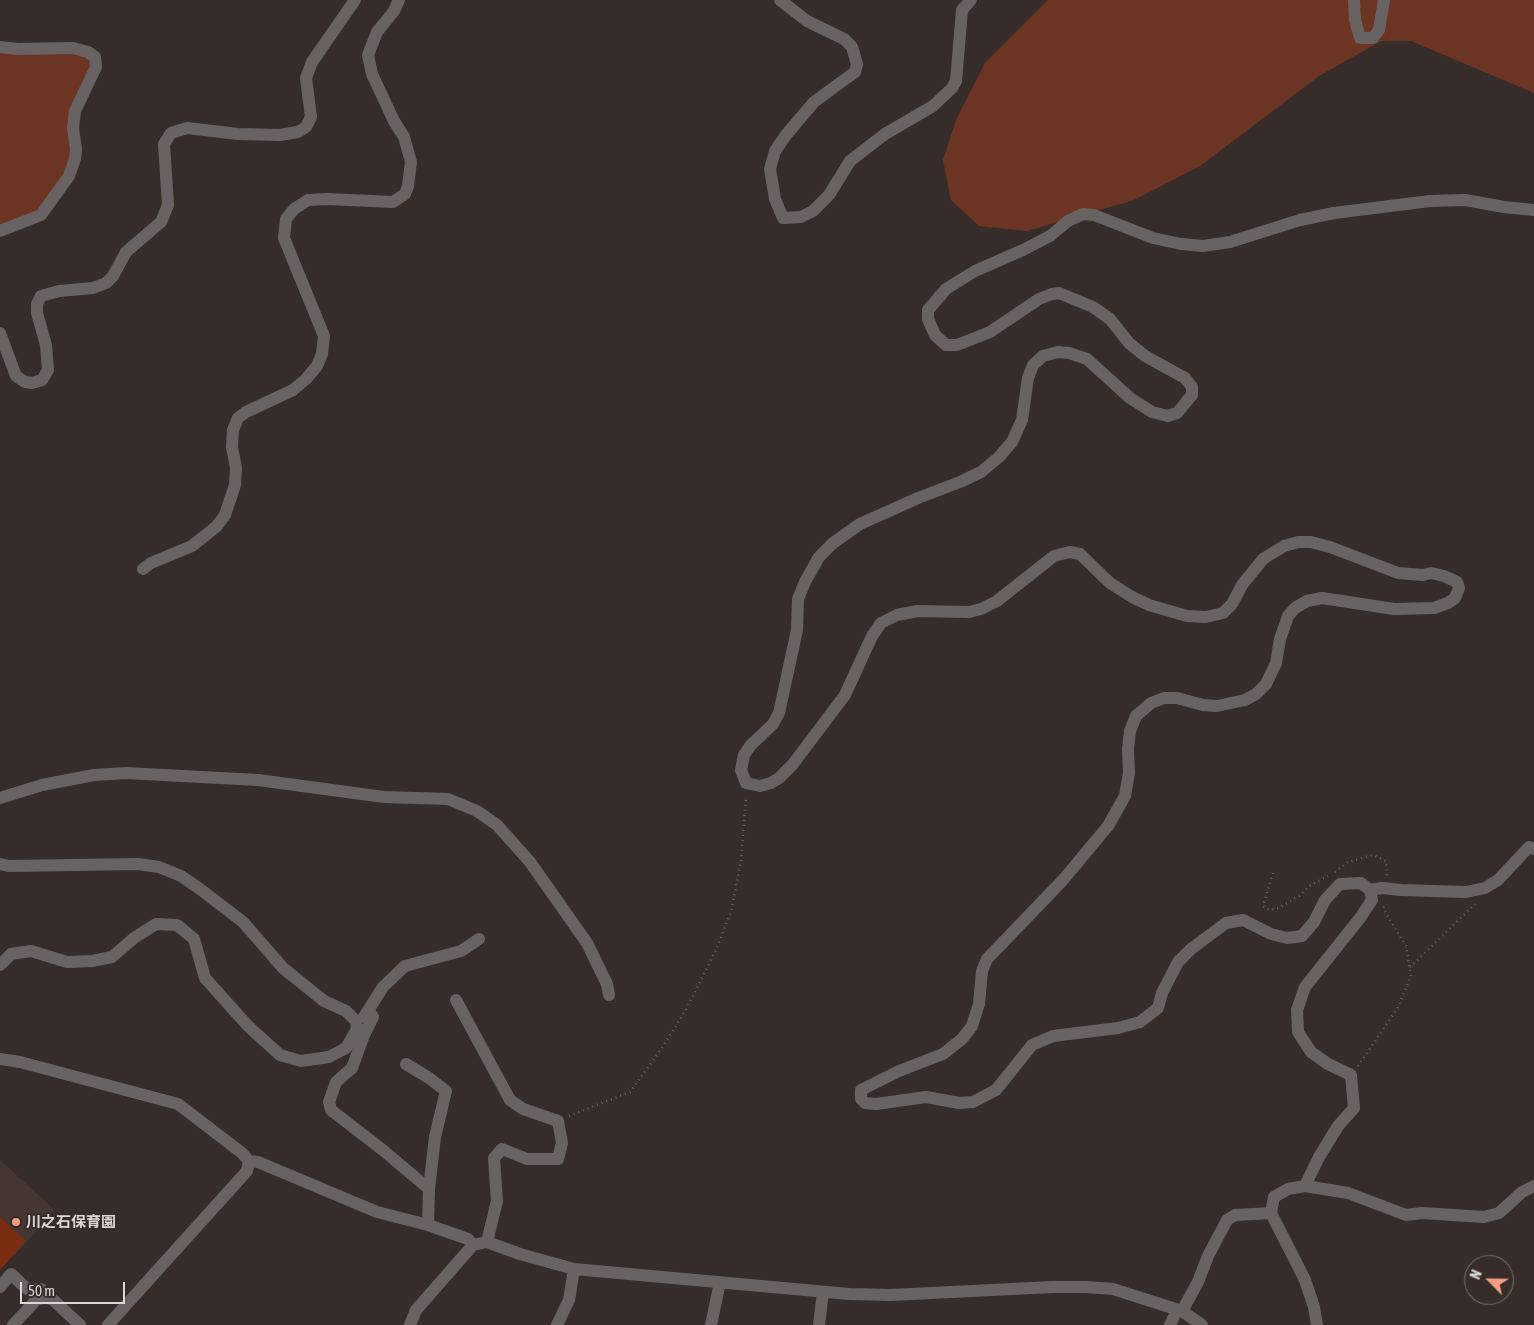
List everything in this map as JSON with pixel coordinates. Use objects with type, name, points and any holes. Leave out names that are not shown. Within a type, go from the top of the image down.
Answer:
[{"type":"street","points":[[0,333],[16,376],[25,382],[32,383],[42,380],[48,370],[46,345],[37,312],[41,296],[60,291],[93,288],[106,283],[113,276],[126,252],[161,222],[168,206],[164,144],[171,132],[187,128],[238,134],[280,135],[298,132],[306,127],[311,117],[306,78],[312,62],[355,0]]},
{"type":"street","points":[[143,569],[151,563],[192,546],[217,526],[225,515],[235,485],[236,468],[232,447],[233,430],[238,418],[246,412],[293,390],[317,366],[322,354],[324,336],[284,238],[286,219],[294,209],[308,200],[393,202],[405,194],[411,162],[409,154],[404,137],[394,121],[372,74],[368,55],[377,32],[394,11],[399,0]]},
{"type":"street","points":[[780,0],[807,21],[844,39],[852,47],[857,64],[855,72],[814,102],[775,151],[770,169],[774,199],[783,218],[801,216],[813,211],[829,195],[850,161],[885,134],[933,106],[952,88],[956,81],[962,10],[971,0]]},
{"type":"street","points":[[1354,0],[1355,20],[1360,38],[1373,38],[1379,30],[1384,0]]},
{"type":"street","points":[[0,47],[18,49],[73,48],[88,52],[95,57],[96,67],[75,112],[73,128],[76,149],[75,159],[68,176],[40,215],[0,231]]},
{"type":"street","points":[[1534,210],[1465,200],[1430,201],[1317,216],[1230,242],[1203,246],[1181,244],[1153,238],[1094,215],[1083,214],[1068,221],[1050,236],[1024,250],[975,270],[946,289],[928,310],[928,319],[935,335],[946,345],[957,345],[990,332],[1039,299],[1052,294],[1059,294],[1093,306],[1105,315],[1129,343],[1145,356],[1185,378],[1192,387],[1192,395],[1177,412],[1168,416],[1152,412],[1130,398],[1087,359],[1069,353],[1058,352],[1043,356],[1033,365],[1028,378],[1022,420],[1012,442],[999,457],[981,472],[860,524],[833,543],[819,557],[798,599],[796,612],[797,630],[779,713],[773,724],[744,755],[741,770],[746,783],[760,786],[772,783],[793,764],[845,696],[872,636],[881,623],[897,615],[918,611],[969,612],[981,609],[997,601],[1054,556],[1070,552],[1080,554],[1110,583],[1132,598],[1187,616],[1206,618],[1223,613],[1232,604],[1242,585],[1263,559],[1284,546],[1298,542],[1311,542],[1330,546],[1398,573],[1423,575],[1431,573],[1457,582],[1459,588],[1455,598],[1448,603],[1434,608],[1394,609],[1322,598],[1306,601],[1294,608],[1288,616],[1280,639],[1276,663],[1266,684],[1256,694],[1245,700],[1217,706],[1203,705],[1177,698],[1164,698],[1151,702],[1136,716],[1130,731],[1128,749],[1129,773],[1125,796],[1108,826],[1063,880],[987,959],[982,970],[979,1004],[972,1026],[962,1039],[944,1054],[899,1071],[861,1090],[861,1099],[865,1103],[876,1104],[926,1097],[959,1103],[973,1102],[996,1090],[1032,1045],[1053,1036],[1118,1028],[1140,1022],[1158,1008],[1162,993],[1178,962],[1190,949],[1226,923],[1243,920],[1271,934],[1288,938],[1302,936],[1314,922],[1325,900],[1340,884],[1361,883],[1376,889],[1466,892],[1485,888],[1498,880],[1529,847],[1534,849]]},
{"type":"street","points":[[0,798],[42,785],[94,774],[126,772],[258,780],[384,797],[448,798],[477,811],[497,825],[530,862],[587,943],[607,984],[609,995]]},
{"type":"street","points":[[0,864],[9,866],[138,864],[159,867],[181,876],[200,888],[243,922],[283,968],[324,1001],[346,1011],[356,1021],[357,1029],[346,1048],[329,1057],[301,1061],[280,1055],[248,1026],[205,978],[194,939],[177,925],[156,924],[134,938],[112,957],[92,961],[67,962],[32,951],[11,954],[0,965]]},
{"type":"street","points":[[1305,1186],[1319,1157],[1338,1126],[1354,1108],[1351,1075],[1328,1064],[1311,1052],[1298,1032],[1297,1010],[1305,987],[1364,912],[1372,900],[1376,889]]},
{"type":"street","points":[[356,1021],[362,1020],[369,1012],[382,987],[405,966],[461,951],[479,939]]},
{"type":"street","points":[[456,1000],[510,1100],[522,1109],[558,1121],[562,1143],[558,1158],[527,1159],[502,1149],[494,1158],[497,1201],[486,1242]]},
{"type":"street","points":[[369,1012],[373,1017],[352,1068],[336,1082],[329,1102],[331,1110],[429,1189]]},
{"type":"street","points":[[0,1059],[20,1062],[178,1104],[242,1153],[249,1161],[258,1162],[377,1212],[428,1225],[468,1239],[473,1245]]},
{"type":"street","points":[[406,1064],[446,1091],[435,1137],[429,1189],[428,1225]]},
{"type":"street","points":[[108,1325],[247,1171],[249,1161]]},
{"type":"street","points":[[1317,1325],[1314,1307],[1305,1280],[1271,1213],[1274,1197],[1288,1189],[1305,1186],[1348,1194],[1406,1215],[1422,1213],[1484,1217],[1499,1213],[1522,1192],[1534,1186]]},
{"type":"street","points":[[1170,1325],[1198,1282],[1208,1256],[1228,1220],[1235,1215],[1271,1213]]},
{"type":"street","points":[[410,1325],[416,1310],[473,1245],[486,1242],[574,1269],[823,1292],[891,1295],[1086,1287],[1113,1289],[1179,1311],[1202,1325]]},
{"type":"street","points":[[557,1325],[569,1300],[574,1269]]},
{"type":"street","points":[[0,1287],[12,1274],[27,1289],[41,1289],[46,1298]]},
{"type":"street","points":[[710,1325],[720,1282]]},
{"type":"street","points":[[819,1325],[823,1292]]},
{"type":"street","points":[[13,1325],[37,1299],[46,1298],[52,1299],[80,1325]]},
{"type":"path","points":[[558,1121],[630,1092],[662,1048],[687,1008],[715,952],[731,912],[741,861],[746,783]]},
{"type":"path","points":[[1273,873],[1263,906],[1269,910],[1280,908],[1299,896],[1311,885],[1348,862],[1373,855],[1386,861],[1388,874],[1376,889],[1384,910],[1406,946],[1411,976],[1397,1008],[1351,1075]]},
{"type":"path","points":[[1410,967],[1478,901]]},
{"type":"shaded area","points":[[1048,0],[1534,0],[1534,93],[1411,41],[1381,41],[1319,76],[1200,166],[1134,200],[1027,231],[979,226],[951,200],[943,160],[956,120],[985,63]]},
{"type":"shaded area","points":[[0,47],[73,48],[95,57],[75,111],[75,159],[41,215],[0,231]]},
{"type":"shaded area","points":[[0,1160],[55,1210],[14,1256],[0,1245]]},
{"type":"building","points":[[0,1217],[26,1241],[0,1270]]},
{"type":"place","name":"川之石保育園","points":[[16,1222]]}]
